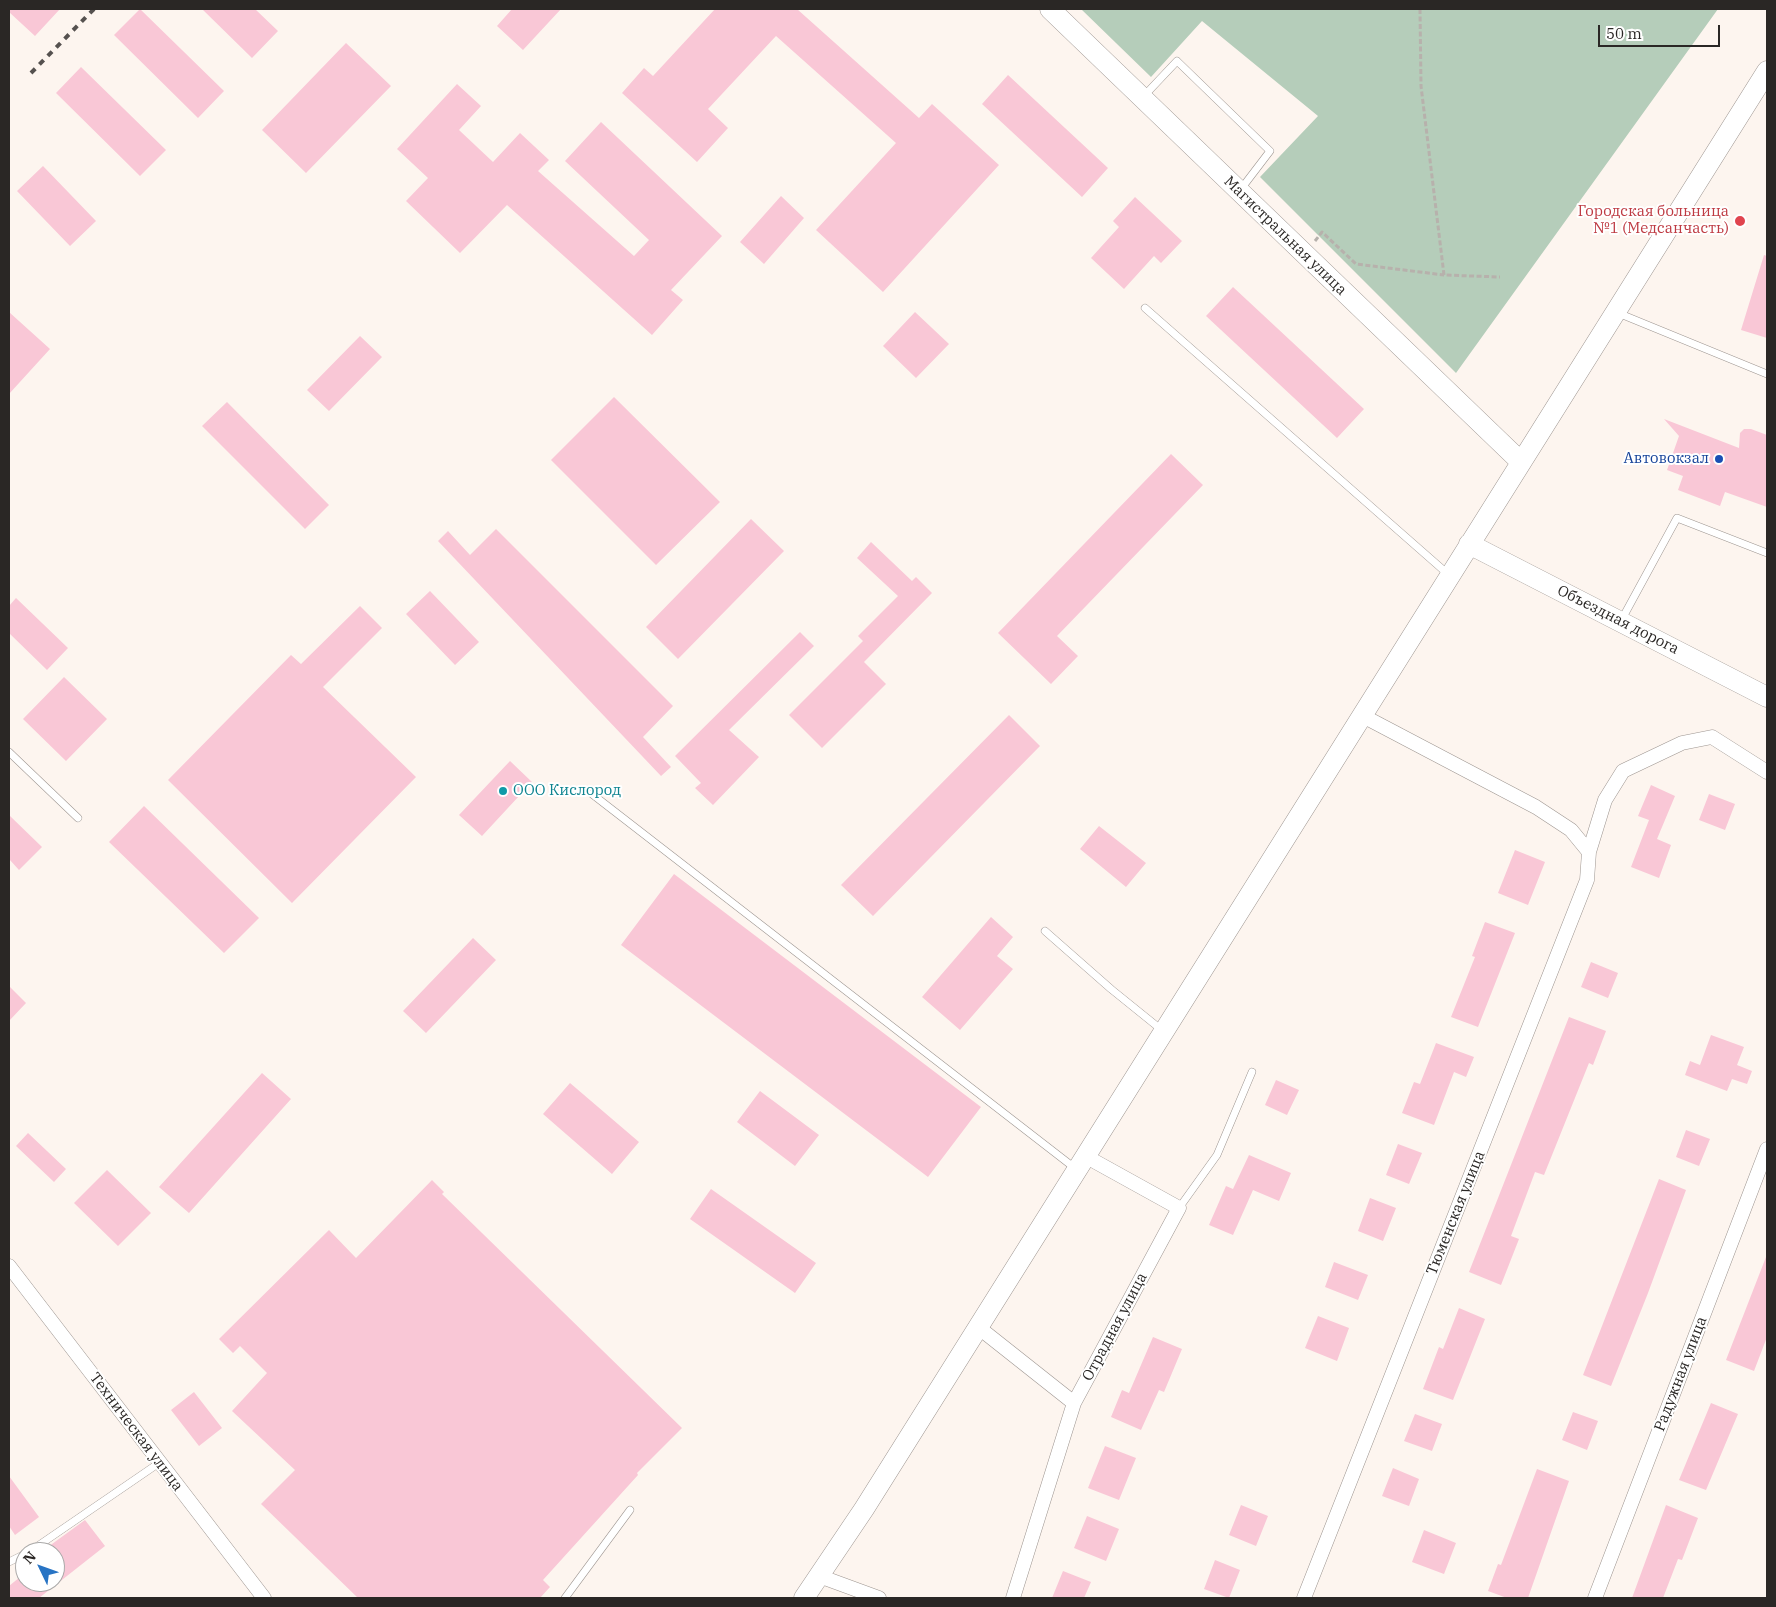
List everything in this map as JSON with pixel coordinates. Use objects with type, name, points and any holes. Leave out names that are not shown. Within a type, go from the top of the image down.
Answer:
[{"type":"main road","name":"Магистральная улица","points":[[1050,9],[1521,462]]},
{"type":"main road","points":[[804,1598],[1081,1163],[1767,70]]},
{"type":"main road","name":"Объездная дорога","points":[[1469,544],[1767,697]]},
{"type":"street","points":[[1362,716],[1536,807],[1570,830],[1589,852]]},
{"type":"street","name":"Тюменская улица","points":[[1304,1598],[1587,880],[1589,852],[1605,800],[1623,771],[1682,743],[1712,738],[1767,772]]},
{"type":"street","name":"Радужная улица","points":[[1595,1598],[1767,1149]]},
{"type":"street","points":[[1081,1163],[1179,1208]]},
{"type":"street","name":"Отрадная улица","points":[[1013,1598],[1074,1403],[1179,1208]]},
{"type":"street","name":"Техническая улица","points":[[9,1266],[264,1598]]},
{"type":"street","points":[[978,1326],[1074,1403]]},
{"type":"street","points":[[819,1576],[879,1598]]},
{"type":"lane","points":[[1142,98],[1177,61],[1270,151],[1239,191]]},
{"type":"lane","points":[[1145,308],[1449,576]]},
{"type":"lane","points":[[1616,312],[1767,374]]},
{"type":"lane","points":[[1621,622],[1677,518],[1767,553]]},
{"type":"lane","points":[[9,752],[78,818]]},
{"type":"lane","points":[[592,794],[1081,1163]]},
{"type":"lane","points":[[1045,931],[1111,989],[1164,1031]]},
{"type":"lane","name":"Отрадная улица","points":[[1179,1208],[1217,1155],[1252,1072]]},
{"type":"lane","points":[[43,1542],[159,1462]]},
{"type":"lane","points":[[565,1598],[630,1510]]},
{"type":"path","points":[[1420,9],[1421,86],[1444,275]]},
{"type":"path","points":[[1305,255],[1322,232],[1356,264],[1444,275],[1500,277]]},
{"type":"green space","points":[[1081,9],[1718,9],[1456,373],[1260,177],[1318,116],[1202,21],[1151,77]]},
{"type":"building","points":[[9,9],[60,9],[35,36],[9,12]]},
{"type":"building","points":[[140,9],[224,91],[198,118],[114,35]]},
{"type":"building","points":[[202,9],[255,9],[278,31],[252,58]]},
{"type":"building","points":[[512,9],[561,9],[523,50],[497,26]]},
{"type":"building","points":[[715,9],[797,9],[919,118],[932,104],[999,165],[883,292],[816,230],[896,143],[776,36],[708,109],[728,128],[697,162],[622,93],[644,68],[653,76]]},
{"type":"building","points":[[346,43],[391,86],[306,173],[262,130]]},
{"type":"building","points":[[81,67],[166,150],[140,176],[56,93]]},
{"type":"building","points":[[1008,75],[1108,168],[1082,197],[982,104]]},
{"type":"building","points":[[457,84],[481,106],[459,130],[493,162],[520,133],[549,160],[538,171],[634,256],[649,240],[565,161],[601,122],[722,236],[671,290],[683,300],[652,335],[507,205],[460,253],[406,201],[428,178],[397,149]]},
{"type":"building","points":[[43,166],[96,221],[70,246],[17,191]]},
{"type":"building","points":[[781,196],[804,218],[764,264],[740,242]]},
{"type":"building","points":[[1135,197],[1182,241],[1161,263],[1154,256],[1124,289],[1091,258],[1119,227],[1113,221]]},
{"type":"building","points":[[1764,255],[1767,256],[1767,338],[1741,330]]},
{"type":"building","points":[[1233,287],[1364,409],[1337,438],[1206,316]]},
{"type":"building","points":[[9,312],[50,349],[9,394]]},
{"type":"building","points":[[915,312],[949,344],[916,378],[883,346]]},
{"type":"building","points":[[360,336],[382,357],[329,411],[307,390]]},
{"type":"building","points":[[614,397],[720,502],[656,565],[551,460]]},
{"type":"building","points":[[227,402],[329,505],[305,529],[202,426]]},
{"type":"building","name":"Автовокзал","points":[[1664,419],[1739,448],[1740,433],[1744,429],[1751,429],[1767,435],[1767,507],[1725,492],[1720,506],[1678,490],[1683,476],[1667,470],[1679,436]]},
{"type":"building","points":[[1171,454],[1203,485],[1057,636],[1078,656],[1051,684],[998,633]]},
{"type":"building","points":[[751,519],[784,551],[678,659],[646,627]]},
{"type":"building","points":[[496,529],[673,706],[643,737],[671,767],[661,776],[438,541],[448,531],[470,555]]},
{"type":"building","points":[[871,542],[912,581],[916,577],[932,593],[864,662],[886,684],[822,748],[789,715],[863,641],[858,636],[898,596],[857,558]]},
{"type":"building","points":[[430,591],[479,642],[455,665],[406,614]]},
{"type":"building","points":[[16,598],[68,648],[47,670],[9,633],[9,606]]},
{"type":"building","points":[[360,606],[382,628],[323,687],[416,777],[292,903],[168,780],[291,655],[301,664]]},
{"type":"building","points":[[800,632],[814,646],[729,730],[759,757],[713,805],[695,788],[701,783],[675,756]]},
{"type":"building","points":[[64,677],[107,719],[66,761],[23,719]]},
{"type":"building","points":[[1009,715],[1040,746],[873,916],[841,885]]},
{"type":"building","name":"ООО Кислород","points":[[510,761],[532,782],[482,836],[459,815]]},
{"type":"building","points":[[1651,785],[1675,796],[1657,839],[1671,845],[1659,878],[1631,867],[1649,820],[1638,816]]},
{"type":"building","points":[[1709,794],[1735,804],[1725,830],[1699,820]]},
{"type":"building","points":[[144,806],[259,918],[224,953],[109,842]]},
{"type":"building","points":[[9,815],[42,847],[19,870],[9,859]]},
{"type":"building","points":[[1099,826],[1146,863],[1126,887],[1080,849]]},
{"type":"building","points":[[1515,850],[1545,862],[1528,905],[1498,893]]},
{"type":"building","points":[[674,874],[981,1107],[928,1177],[621,945]]},
{"type":"building","points":[[991,917],[1013,937],[997,956],[1013,969],[960,1030],[922,997]]},
{"type":"building","points":[[1485,922],[1515,933],[1478,1027],[1451,1017],[1475,957],[1472,956]]},
{"type":"building","points":[[473,938],[496,960],[426,1033],[403,1011]]},
{"type":"building","points":[[1591,962],[1618,973],[1608,998],[1581,987]]},
{"type":"building","points":[[9,986],[26,1003],[9,1021]]},
{"type":"building","points":[[1569,1017],[1606,1031],[1593,1065],[1589,1063],[1544,1175],[1535,1172],[1511,1236],[1519,1239],[1501,1285],[1469,1272]]},
{"type":"building","points":[[1711,1035],[1744,1047],[1737,1065],[1752,1071],[1747,1084],[1732,1079],[1727,1091],[1685,1075],[1690,1061],[1700,1065]]},
{"type":"building","points":[[1436,1043],[1474,1057],[1466,1077],[1454,1072],[1434,1125],[1402,1113],[1414,1082],[1420,1084]]},
{"type":"building","points":[[262,1073],[291,1099],[189,1213],[159,1187]]},
{"type":"building","points":[[1276,1080],[1299,1090],[1287,1115],[1265,1105]]},
{"type":"building","points":[[570,1083],[639,1142],[612,1174],[543,1114]]},
{"type":"building","points":[[760,1091],[819,1135],[795,1166],[737,1122]]},
{"type":"building","points":[[1686,1130],[1710,1139],[1699,1166],[1676,1157]]},
{"type":"building","points":[[28,1133],[66,1169],[54,1182],[16,1146]]},
{"type":"building","points":[[1398,1144],[1422,1153],[1409,1184],[1386,1175]]},
{"type":"building","points":[[1249,1155],[1291,1173],[1279,1201],[1253,1190],[1233,1235],[1209,1225],[1226,1186],[1233,1189]]},
{"type":"building","points":[[107,1170],[151,1213],[118,1246],[74,1203]]},
{"type":"building","points":[[1659,1179],[1686,1190],[1611,1386],[1583,1375]]},
{"type":"building","points":[[432,1180],[444,1192],[442,1194],[682,1428],[637,1473],[638,1475],[543,1580],[550,1587],[540,1598],[358,1598],[261,1504],[295,1470],[232,1411],[267,1373],[240,1346],[233,1353],[219,1339],[329,1230],[356,1258]]},
{"type":"building","points":[[711,1189],[816,1263],[795,1293],[690,1219]]},
{"type":"building","points":[[1370,1198],[1396,1208],[1383,1241],[1358,1231]]},
{"type":"building","points":[[1766,1257],[1767,1337],[1754,1371],[1726,1360]]},
{"type":"building","points":[[1334,1262],[1368,1275],[1358,1300],[1325,1287]]},
{"type":"building","points":[[1459,1308],[1485,1319],[1453,1400],[1423,1389],[1439,1347],[1443,1349]]},
{"type":"building","points":[[1318,1316],[1349,1328],[1337,1361],[1305,1348]]},
{"type":"building","points":[[1153,1337],[1182,1349],[1164,1392],[1159,1390],[1141,1430],[1111,1417],[1122,1390],[1129,1393]]},
{"type":"building","points":[[194,1392],[222,1428],[199,1446],[171,1410]]},
{"type":"building","points":[[1711,1403],[1738,1414],[1706,1490],[1679,1480]]},
{"type":"building","points":[[1573,1412],[1598,1421],[1587,1450],[1562,1440]]},
{"type":"building","points":[[1415,1414],[1442,1424],[1432,1451],[1404,1441]]},
{"type":"building","points":[[1105,1446],[1136,1458],[1119,1500],[1088,1488]]},
{"type":"building","points":[[1393,1468],[1419,1479],[1409,1506],[1382,1496]]},
{"type":"building","points":[[1537,1469],[1569,1481],[1528,1598],[1507,1598],[1488,1591],[1498,1564],[1501,1565]]},
{"type":"building","points":[[9,1476],[39,1517],[15,1535],[9,1526]]},
{"type":"building","points":[[1241,1505],[1268,1516],[1256,1546],[1229,1535]]},
{"type":"building","points":[[1666,1505],[1698,1518],[1682,1560],[1678,1559],[1663,1598],[1632,1598]]},
{"type":"building","points":[[1087,1516],[1119,1529],[1106,1561],[1074,1548]]},
{"type":"building","points":[[85,1520],[105,1546],[65,1578],[65,1542],[55,1542]]},
{"type":"building","points":[[1424,1530],[1456,1543],[1444,1574],[1412,1562]]},
{"type":"building","points":[[1215,1560],[1240,1570],[1229,1598],[1204,1589]]},
{"type":"building","points":[[1063,1571],[1091,1582],[1084,1598],[1052,1598]]},
{"type":"building","points":[[15,1581],[15,1592],[47,1592],[39,1598],[9,1598],[9,1586]]},
{"type":"railway","points":[[31,73],[94,9]]},
{"type":"place","name":"Городская больница №1 (Медсанчасть)","points":[[1740,221]]},
{"type":"place","name":"Автовокзал","points":[[1719,459]]},
{"type":"place","name":"ООО Кислород","points":[[503,791]]}]
